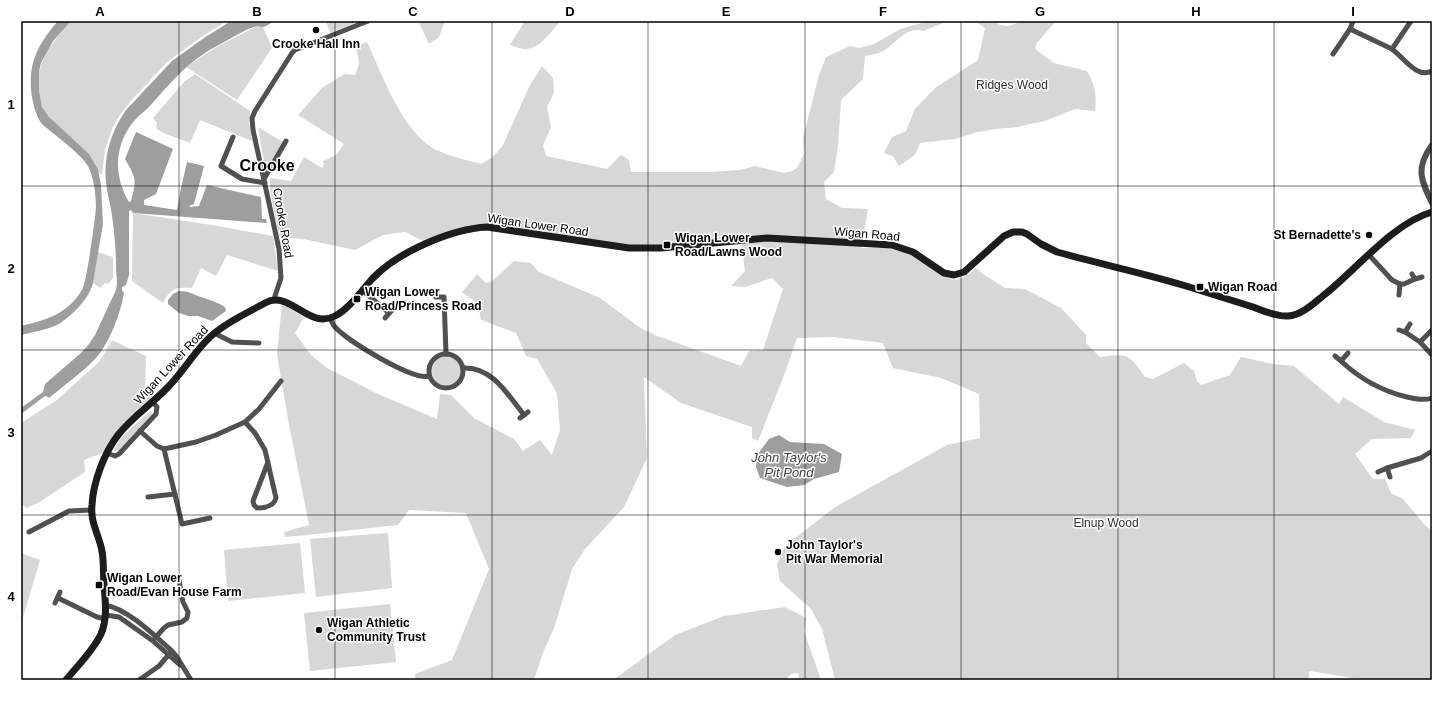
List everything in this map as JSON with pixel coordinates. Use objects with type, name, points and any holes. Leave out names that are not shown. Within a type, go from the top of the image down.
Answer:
[{"type":"main road","name":"Wigan Road","points":[[755,238],[780,238],[863,245],[892,245],[913,252],[944,273],[954,275],[964,272],[1004,236],[1013,232],[1022,232],[1057,252],[1142,273],[1263,311],[1285,316],[1294,315],[1307,308],[1335,286],[1369,254],[1404,225],[1432,212]]},
{"type":"main road","name":"Wigan Lower Road","points":[[330,318],[343,311],[380,271],[401,256],[437,240],[473,228],[505,230],[629,248],[661,248],[755,238]]},
{"type":"main road","points":[[274,299],[284,301],[311,317],[320,320],[330,318]]},
{"type":"main road","name":"Wigan Lower Road","points":[[66,680],[85,657],[98,639],[103,629],[105,604],[102,554],[93,524],[91,510],[94,489],[107,453],[118,434],[153,402],[181,373],[214,333],[260,305],[274,299]]},
{"type":"street","name":"Crooke Road","points":[[274,299],[280,284],[281,271],[279,248],[252,118],[257,107],[292,53],[299,48],[368,21]]},
{"type":"street","points":[[1333,54],[1353,21]]},
{"type":"street","points":[[1392,50],[1411,21]]},
{"type":"street","points":[[1350,28],[1392,50],[1418,72],[1426,74],[1432,71]]},
{"type":"street","points":[[233,137],[221,166],[242,179],[265,181],[286,141]]},
{"type":"street","points":[[1432,145],[1422,163],[1421,173],[1423,185],[1432,203]]},
{"type":"street","points":[[1369,254],[1392,280],[1400,284],[1404,284],[1422,277]]},
{"type":"street","points":[[1412,274],[1415,279]]},
{"type":"street","points":[[1399,295],[1400,284]]},
{"type":"street","points":[[362,290],[391,311],[385,318]]},
{"type":"street","points":[[436,297],[444,297],[446,354]]},
{"type":"street","points":[[330,318],[342,334],[376,357],[416,375],[426,377],[429,376]]},
{"type":"street","points":[[1405,332],[1410,324]]},
{"type":"street","points":[[1399,330],[1405,332],[1420,342],[1432,355]]},
{"type":"street","points":[[1420,342],[1432,330]]},
{"type":"street","points":[[214,333],[232,342],[259,343]]},
{"type":"street","points":[[1341,361],[1348,353]]},
{"type":"street","points":[[446,354],[455,356],[462,363],[463,368],[463,377],[460,382],[451,388],[446,389],[435,385],[429,376],[432,361],[436,357],[446,354]]},
{"type":"street","points":[[1335,356],[1359,376],[1384,390],[1415,398],[1432,398]]},
{"type":"street","points":[[463,368],[476,368],[494,378],[524,415]]},
{"type":"street","points":[[140,431],[157,446],[164,449],[216,436],[245,422],[281,381]]},
{"type":"street","points":[[107,453],[117,455],[158,412],[157,406],[153,402]]},
{"type":"street","points":[[245,422],[265,450],[268,462],[276,500],[272,505],[257,508],[253,501],[268,462]]},
{"type":"street","points":[[164,449],[182,524],[210,518]]},
{"type":"street","points":[[1378,472],[1421,458],[1432,451]]},
{"type":"street","points":[[1387,468],[1390,477]]},
{"type":"street","points":[[148,497],[175,494]]},
{"type":"street","points":[[33,532],[69,511],[91,510]]},
{"type":"street","points":[[155,639],[168,625],[182,622],[187,618],[188,612],[184,602],[183,587],[179,580]]},
{"type":"street","points":[[55,603],[59,595],[97,617],[119,617],[155,639]]},
{"type":"street","points":[[105,604],[116,608],[132,618],[177,657],[191,680]]},
{"type":"street","points":[[139,680],[159,666],[171,653]]},
{"type":"green space","points":[[71,21],[227,21],[204,35],[166,63],[130,102],[119,116],[112,129],[105,150],[102,175],[99,173],[95,163],[89,155],[49,117],[41,104],[38,91],[38,78],[41,66],[47,53]]},
{"type":"green space","points":[[326,21],[360,21],[330,33]]},
{"type":"green space","points":[[418,21],[445,21],[439,37],[429,44]]},
{"type":"green space","points":[[525,21],[561,21],[550,34],[531,48],[522,49],[510,45]]},
{"type":"green space","name":"Elnup Wood","points":[[929,21],[945,21],[923,31],[917,30],[907,33],[883,51],[877,54],[865,56],[863,79],[841,100],[838,146],[834,172],[824,182],[826,199],[842,208],[868,209],[861,248],[892,248],[909,252],[943,276],[953,280],[960,279],[976,268],[1005,288],[1025,289],[1061,308],[1086,335],[1086,343],[1100,357],[1117,355],[1127,357],[1135,364],[1145,377],[1153,379],[1184,363],[1194,371],[1197,381],[1201,385],[1230,375],[1241,357],[1273,364],[1294,366],[1339,404],[1343,397],[1384,422],[1415,430],[1411,438],[1372,439],[1355,454],[1373,479],[1385,479],[1391,493],[1403,499],[1424,524],[1432,531],[1432,680],[1364,680],[1309,671],[1309,680],[1158,680],[1153,678],[1156,680],[835,680],[822,629],[811,609],[780,581],[777,564],[785,546],[835,507],[947,445],[980,438],[979,394],[941,378],[893,368],[883,343],[834,337],[797,338],[758,441],[752,438],[752,427],[681,403],[644,377],[647,458],[624,507],[585,549],[572,569],[554,628],[542,655],[535,677],[532,680],[416,680],[415,674],[452,660],[489,569],[466,513],[409,510],[398,525],[285,537],[284,532],[309,525],[277,354],[282,304],[304,317],[295,333],[311,355],[327,368],[378,394],[437,419],[440,394],[451,395],[474,418],[514,439],[523,451],[540,440],[552,455],[560,430],[557,393],[537,359],[526,356],[516,333],[481,320],[478,304],[462,292],[477,274],[486,283],[492,281],[514,261],[531,263],[539,272],[600,298],[639,327],[655,335],[741,366],[749,351],[763,350],[783,289],[772,278],[745,287],[731,286],[745,271],[741,239],[644,247],[479,226],[425,242],[405,232],[383,235],[355,250],[303,239],[279,237],[270,190],[270,178],[291,181],[304,157],[322,168],[324,165],[323,161],[336,155],[344,144],[298,115],[322,88],[344,74],[355,75],[359,64],[356,46],[367,42],[403,117],[424,142],[436,150],[452,156],[481,164],[493,157],[503,145],[530,85],[542,66],[553,78],[554,93],[547,107],[551,127],[543,146],[546,156],[607,169],[621,155],[629,160],[631,172],[711,172],[740,170],[755,166],[784,173],[797,168],[804,154],[803,138],[819,75],[826,57],[850,46],[859,48],[874,44],[900,29]]},
{"type":"green space","name":"Ridges Wood","points":[[975,21],[994,21],[1000,25],[1009,26],[1023,21],[1056,21],[1036,44],[1035,49],[1054,63],[1087,71],[1095,91],[1095,111],[1075,109],[1042,122],[1018,127],[978,132],[955,139],[920,143],[915,155],[899,166],[893,156],[884,153],[892,137],[906,131],[915,109],[935,88],[978,60],[985,28]]},
{"type":"green space","points":[[255,27],[263,27],[272,48],[237,100],[186,67],[215,48]]},
{"type":"green space","points":[[195,74],[250,111],[249,123],[252,141],[200,120],[190,143],[161,132],[156,128],[157,123],[153,118],[184,82]]},
{"type":"green space","points":[[258,127],[283,142],[266,173]]},
{"type":"green space","points":[[133,213],[273,236],[278,271],[227,255],[216,276],[201,268],[192,288],[177,288],[171,291],[163,303],[132,281]]},
{"type":"green space","points":[[98,252],[113,257],[113,278],[108,284],[105,283],[100,288],[93,283]]},
{"type":"green space","points":[[112,340],[146,356],[145,392],[153,398],[118,430],[112,437],[103,453],[84,460],[85,472],[38,503],[26,508],[21,502],[21,423],[57,400],[100,361]]},
{"type":"green space","points":[[447,356],[457,361],[462,371],[457,381],[447,386],[437,381],[432,371],[437,361]]},
{"type":"green space","points":[[151,411],[152,414],[150,417],[119,450],[113,452],[124,435]]},
{"type":"green space","points":[[388,533],[392,588],[316,597],[310,539]]},
{"type":"green space","points":[[300,543],[305,593],[228,601],[224,550]]},
{"type":"green space","points":[[21,553],[40,560],[21,624]]},
{"type":"green space","points":[[390,604],[396,662],[310,671],[304,613]]},
{"type":"green space","points":[[785,607],[806,618],[804,631],[821,680],[798,680],[799,673],[791,674],[785,680],[613,680],[675,635],[724,616]]},
{"type":"water","points":[[58,21],[71,21],[53,41],[41,63],[39,72],[39,91],[42,107],[49,117],[89,154],[98,169],[101,185],[103,224],[93,283],[84,301],[68,317],[57,325],[44,330],[21,335],[21,326],[56,315],[70,305],[82,290],[88,263],[96,208],[92,176],[88,166],[74,150],[43,125],[37,115],[32,97],[31,75],[35,56],[44,38]]},
{"type":"water","points":[[231,21],[274,21],[266,26],[256,27],[239,34],[213,48],[185,68],[128,129],[120,149],[118,171],[120,181],[129,202],[131,201],[135,183],[131,170],[125,159],[136,132],[173,149],[156,194],[144,200],[144,205],[177,210],[187,162],[204,166],[194,204],[189,206],[190,207],[199,206],[207,185],[261,197],[262,219],[266,219],[267,223],[133,213],[131,210],[129,211],[129,275],[126,285],[122,287],[124,293],[120,309],[114,327],[105,345],[96,358],[79,374],[49,398],[45,396],[21,414],[21,408],[43,392],[45,384],[81,353],[89,344],[95,335],[116,290],[115,238],[105,172],[107,153],[121,118],[126,110],[172,61]]},
{"type":"water","points":[[179,291],[188,292],[216,302],[225,307],[226,311],[212,321],[198,316],[188,316],[179,313],[168,304],[168,300],[173,294]]},
{"type":"water","name":"John Taylor's Pit Pond","points":[[779,435],[790,442],[824,444],[842,454],[839,472],[814,479],[804,485],[787,487],[760,478],[756,467],[757,455],[769,439]]},
{"type":"place","name":"Crooke Hall Inn","points":[[316,30]]},
{"type":"place","name":"St Bernadette's","points":[[1369,235]]},
{"type":"place","name":"Wigan Lower Road/Lawns Wood","points":[[667,245]]},
{"type":"place","name":"Wigan Road","points":[[1200,287]]},
{"type":"place","name":"Wigan Lower Road/Princess Road","points":[[357,299]]},
{"type":"place","name":"John Taylor's Pit War Memorial","points":[[778,552]]},
{"type":"place","name":"Wigan Lower Road/Evan House Farm","points":[[99,585]]},
{"type":"place","name":"Wigan Athletic Community Trust","points":[[319,630]]},
{"type":"district","name":"Crooke","points":[[267,165]]}]
